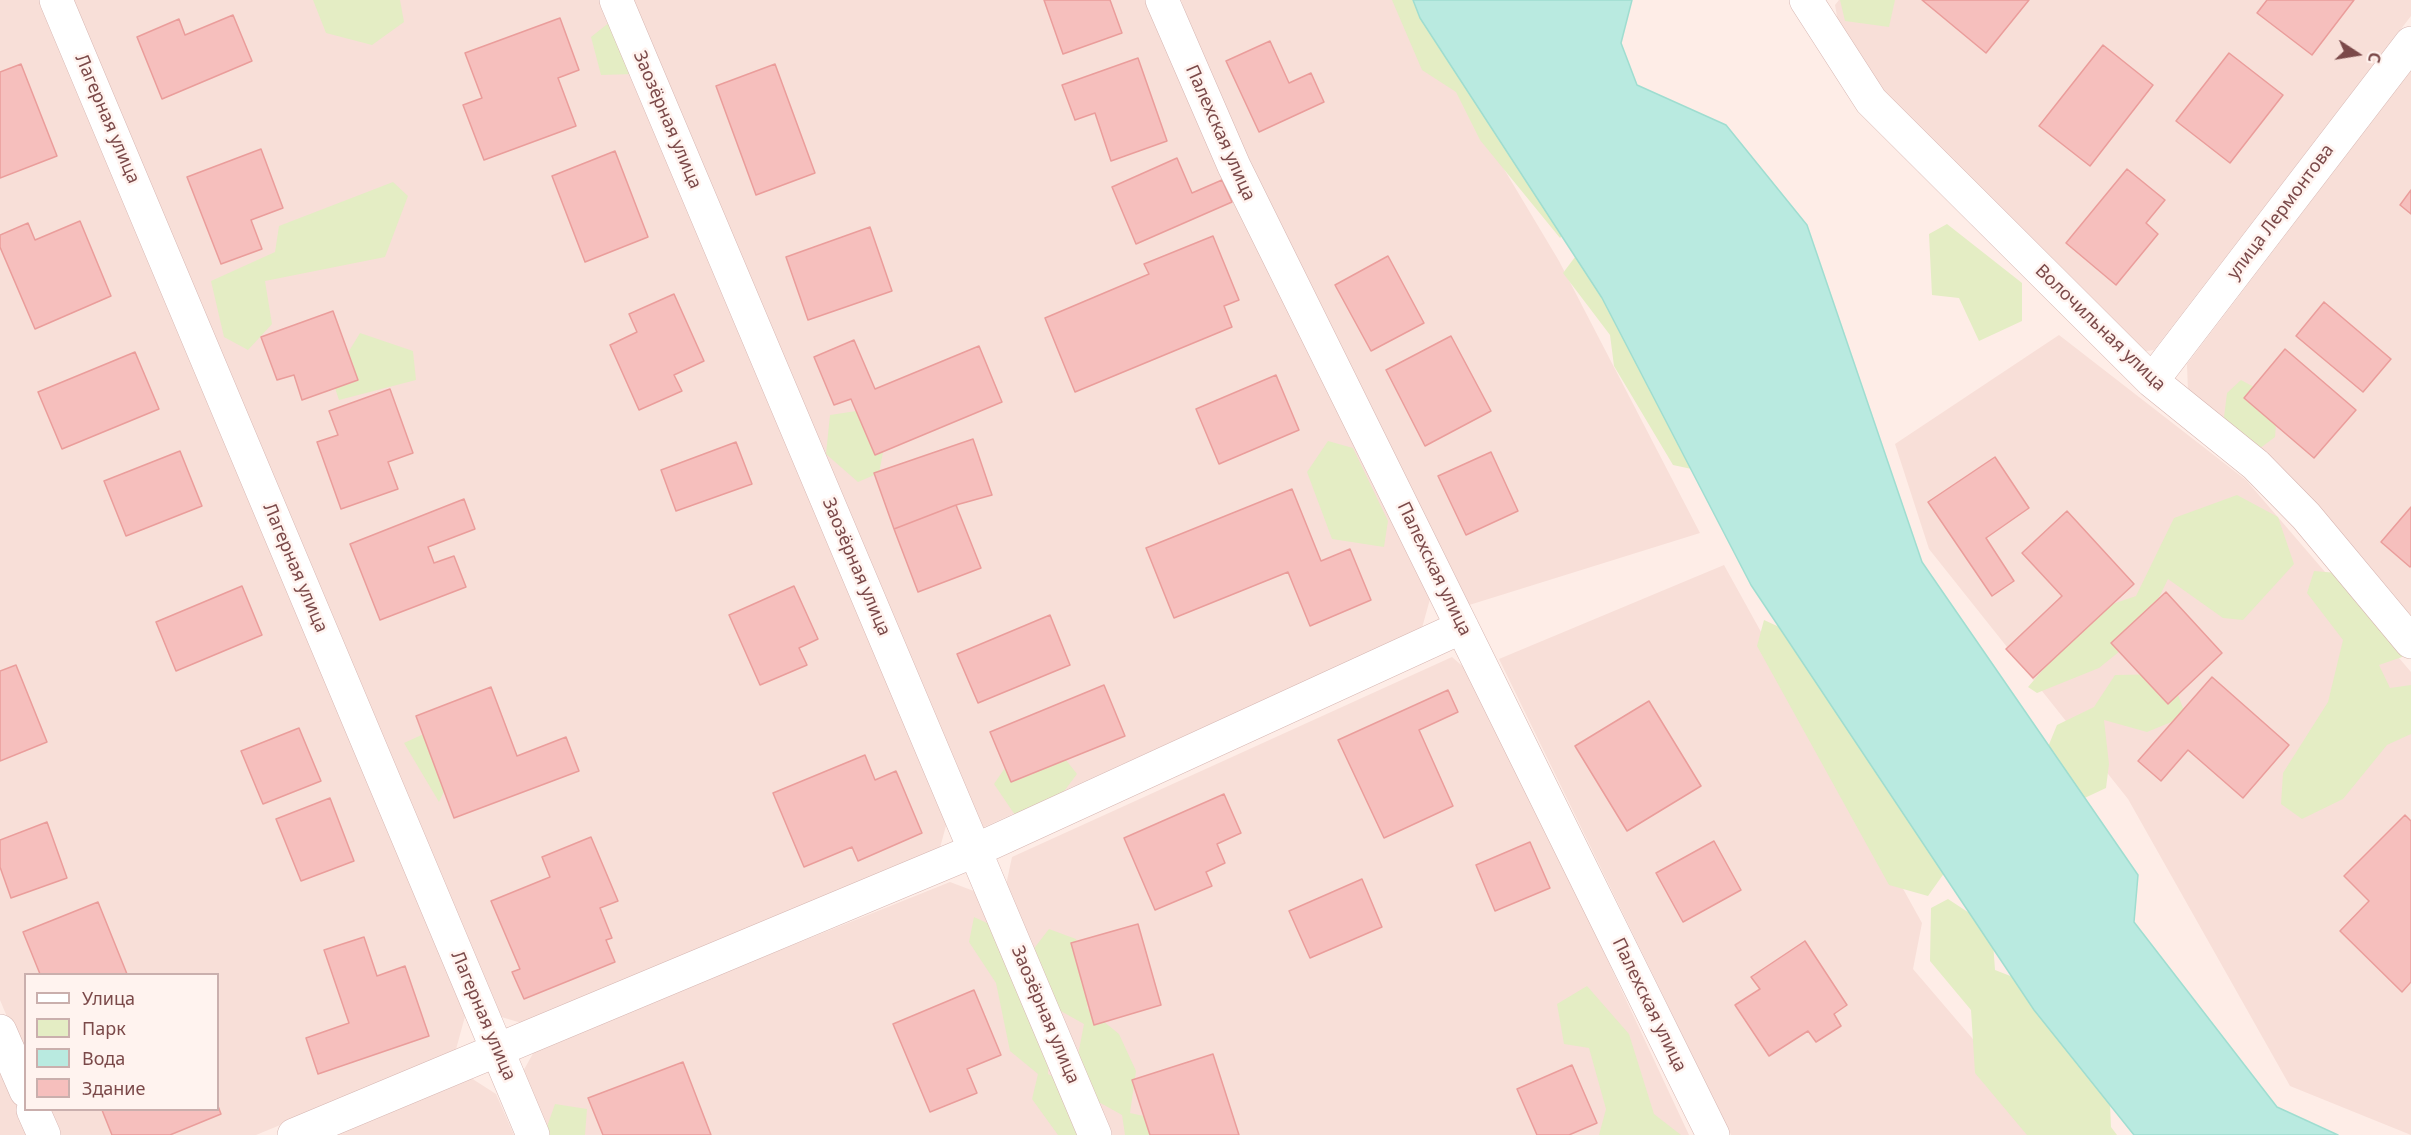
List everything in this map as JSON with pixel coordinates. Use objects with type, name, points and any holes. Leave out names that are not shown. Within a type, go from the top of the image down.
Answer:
[{"type":"street","name":"Лагерная улица","points":[[56,0],[533,1135]]},
{"type":"street","name":"Заозёрная улица","points":[[616,0],[1095,1135]]},
{"type":"street","name":"Палехская улица","points":[[1162,0],[1234,166],[1713,1135]]},
{"type":"street","name":"Волочильная улица","points":[[1812,3],[1871,101],[2152,381],[2256,465],[2306,516],[2411,642]]},
{"type":"street","name":"улица Лермонтова","points":[[2152,381],[2411,43]]},
{"type":"street","points":[[294,1135],[976,850],[1462,627]]},
{"type":"street","points":[[0,1031],[24,1086]]},
{"type":"street","points":[[33,1111],[44,1135]]},
{"type":"shaded area","points":[[0,0],[41,0],[467,1009],[455,1053],[256,1135],[57,1135],[46,1111],[219,1111],[219,973],[24,973],[24,1058],[0,1000]]},
{"type":"shaded area","points":[[70,0],[600,0],[947,822],[938,855],[525,1024],[498,1016]]},
{"type":"shaded area","points":[[629,0],[1148,0],[1430,599],[1422,628],[982,828]]},
{"type":"shaded area","points":[[1181,0],[1403,0],[1559,261],[1700,533],[1466,606],[1210,82]]},
{"type":"shaded area","points":[[1839,0],[2411,0],[2411,16],[2154,350],[2132,353],[1882,92],[1839,28],[1835,5]]},
{"type":"shaded area","points":[[2411,70],[2411,618],[2275,460],[2188,392],[2187,364]]},
{"type":"shaded area","points":[[2059,335],[2246,480],[2411,672],[2411,1135],[2290,1086],[2128,799],[1929,549],[1895,444]]},
{"type":"shaded area","points":[[1724,565],[1922,923],[1913,969],[2055,1135],[1731,1135],[1499,659]]},
{"type":"shaded area","points":[[1452,657],[1476,678],[1689,1135],[1110,1135],[1006,885],[1012,857]]},
{"type":"shaded area","points":[[950,882],[979,893],[1080,1135],[547,1135],[521,1075],[536,1048]]},
{"type":"shaded area","points":[[0,1064],[30,1135],[0,1135]]},
{"type":"shaded area","points":[[471,1078],[496,1094],[514,1135],[336,1135]]},
{"type":"green space","points":[[313,0],[400,0],[404,22],[372,45],[326,33]]},
{"type":"green space","points":[[1392,0],[1440,0],[1576,218],[1560,238],[1480,140],[1456,92],[1422,70]]},
{"type":"green space","points":[[1840,0],[1895,0],[1889,27],[1845,21]]},
{"type":"green space","points":[[630,6],[643,20],[635,74],[601,75],[591,37]]},
{"type":"green space","points":[[393,182],[408,196],[385,257],[265,281],[272,324],[248,350],[224,337],[211,281],[275,252],[279,226]]},
{"type":"green space","points":[[1947,224],[2022,283],[2022,321],[1979,341],[1959,298],[1932,295],[1929,234]]},
{"type":"green space","points":[[1581,249],[1715,474],[1673,465],[1614,366],[1610,335],[1563,273]]},
{"type":"green space","points":[[360,333],[413,351],[416,380],[339,400],[332,379]]},
{"type":"green space","points":[[2241,380],[2278,400],[2275,437],[2259,449],[2222,433],[2227,393]]},
{"type":"green space","points":[[863,410],[886,437],[879,473],[858,482],[826,454],[830,415]]},
{"type":"green space","points":[[1328,441],[1353,448],[1388,521],[1384,547],[1332,539],[1307,472]]},
{"type":"green space","points":[[2237,495],[2278,517],[2294,564],[2243,620],[2223,618],[2168,579],[2141,634],[2099,668],[2037,693],[2028,687],[2095,610],[2136,596],[2174,518]]},
{"type":"green space","points":[[2314,571],[2360,575],[2402,627],[2402,657],[2379,665],[2390,688],[2411,685],[2411,734],[2387,745],[2343,799],[2302,819],[2281,804],[2283,773],[2328,702],[2343,640],[2307,593]]},
{"type":"green space","points":[[1764,620],[1799,636],[1952,862],[1928,896],[1889,885],[1757,646]]},
{"type":"green space","points":[[2170,674],[2186,716],[2147,732],[2104,720],[2109,764],[2106,788],[2076,802],[2043,759],[2057,725],[2094,707],[2115,675]]},
{"type":"green space","points":[[439,727],[461,756],[439,802],[404,743]]},
{"type":"green space","points":[[1062,755],[1077,774],[1050,810],[1015,815],[994,784],[1011,759]]},
{"type":"green space","points":[[1948,899],[1992,928],[1995,970],[2036,986],[2109,1081],[2111,1127],[2117,1135],[2027,1135],[1975,1073],[1971,1010],[1930,961],[1931,908]]},
{"type":"green space","points":[[974,917],[1000,929],[1011,980],[1031,991],[1050,1042],[1048,1074],[1079,1089],[1093,1135],[1058,1135],[1032,1099],[1038,1074],[1010,1051],[996,983],[969,942]]},
{"type":"green space","points":[[1049,929],[1076,939],[1094,985],[1087,1008],[1119,1034],[1136,1071],[1130,1113],[1162,1120],[1169,1135],[1125,1135],[1122,1115],[1095,1100],[1078,1055],[1084,1024],[1050,1005],[1032,951]]},
{"type":"green space","points":[[1587,986],[1629,1034],[1654,1114],[1681,1135],[1599,1135],[1606,1109],[1589,1048],[1564,1044],[1557,1004]]},
{"type":"green space","points":[[555,1104],[587,1109],[585,1135],[544,1135]]},
{"type":"water","points":[[1413,0],[1632,0],[1621,43],[1637,85],[1726,125],[1807,225],[1922,562],[2138,875],[2134,922],[2277,1107],[2338,1135],[2134,1135],[2034,1010],[1751,585],[1602,298],[1420,18]]},
{"type":"building","points":[[1044,0],[1110,0],[1122,33],[1063,54]]},
{"type":"building","points":[[1922,0],[2029,0],[1986,53]]},
{"type":"building","points":[[2267,0],[2354,0],[2312,55],[2257,13]]},
{"type":"building","points":[[233,15],[252,61],[162,99],[137,37],[179,19],[185,35]]},
{"type":"building","points":[[560,18],[579,70],[558,78],[576,126],[484,160],[463,105],[482,98],[465,53]]},
{"type":"building","points":[[1270,41],[1289,83],[1311,73],[1324,102],[1259,132],[1226,61]]},
{"type":"building","points":[[2103,45],[2153,85],[2090,166],[2039,126]]},
{"type":"building","points":[[2229,53],[2283,95],[2230,163],[2176,121]]},
{"type":"building","points":[[1138,58],[1167,141],[1111,161],[1095,113],[1075,120],[1062,85]]},
{"type":"building","points":[[21,64],[57,156],[0,178],[0,72]]},
{"type":"building","points":[[775,64],[815,173],[756,195],[716,86]]},
{"type":"building","points":[[261,149],[283,208],[251,220],[262,249],[221,264],[187,177]]},
{"type":"building","points":[[615,151],[648,237],[585,262],[552,176]]},
{"type":"building","points":[[1177,158],[1192,193],[1222,180],[1232,202],[1136,244],[1112,187]]},
{"type":"building","points":[[2127,169],[2165,200],[2146,223],[2158,234],[2116,285],[2066,243]]},
{"type":"building","points":[[2411,190],[2411,214],[2400,205]]},
{"type":"building","points":[[80,221],[111,296],[35,329],[0,247],[0,235],[28,223],[35,240]]},
{"type":"building","points":[[870,227],[892,291],[808,320],[786,257]]},
{"type":"building","points":[[1213,236],[1239,300],[1224,306],[1232,327],[1075,392],[1045,318],[1149,274],[1144,264]]},
{"type":"building","points":[[1388,256],[1424,323],[1371,351],[1335,285]]},
{"type":"building","points":[[674,294],[704,361],[674,375],[682,391],[639,410],[610,345],[637,332],[629,314]]},
{"type":"building","points":[[2324,302],[2391,359],[2363,392],[2296,336]]},
{"type":"building","points":[[333,311],[358,380],[302,400],[294,375],[277,380],[261,337]]},
{"type":"building","points":[[1451,336],[1491,411],[1425,446],[1386,370]]},
{"type":"building","points":[[854,340],[875,389],[979,346],[1002,402],[875,455],[851,399],[834,405],[814,357]]},
{"type":"building","points":[[2285,349],[2356,410],[2314,458],[2244,398]]},
{"type":"building","points":[[135,352],[159,409],[62,449],[38,392]]},
{"type":"building","points":[[1276,375],[1299,430],[1219,464],[1196,409]]},
{"type":"building","points":[[390,389],[413,453],[388,462],[398,489],[341,509],[317,442],[338,435],[329,411]]},
{"type":"building","points":[[973,439],[992,495],[956,505],[894,529],[874,473]]},
{"type":"building","points":[[736,442],[752,484],[676,511],[661,470]]},
{"type":"building","points":[[180,451],[202,506],[126,536],[104,481]]},
{"type":"building","points":[[1491,452],[1518,511],[1466,535],[1438,476]]},
{"type":"building","points":[[1995,457],[2029,508],[1986,538],[2014,581],[1992,596],[1928,502]]},
{"type":"building","points":[[1292,489],[1321,561],[1350,549],[1371,600],[1310,626],[1288,572],[1174,618],[1146,548]]},
{"type":"building","points":[[464,499],[475,529],[428,547],[434,563],[454,556],[466,587],[380,620],[350,544]]},
{"type":"building","points":[[956,505],[981,568],[918,592],[894,529]]},
{"type":"building","points":[[2411,507],[2411,566],[2410,567],[2381,542]]},
{"type":"building","points":[[2067,511],[2134,584],[2033,678],[2006,649],[2062,596],[2022,553]]},
{"type":"building","points":[[242,586],[262,635],[176,671],[156,622]]},
{"type":"building","points":[[794,586],[818,639],[799,648],[807,665],[760,685],[729,615]]},
{"type":"building","points":[[2166,592],[2222,653],[2168,704],[2111,643]]},
{"type":"building","points":[[1050,615],[1070,665],[978,703],[957,654]]},
{"type":"building","points":[[16,665],[47,742],[0,761],[0,671]]},
{"type":"building","points":[[2212,677],[2289,745],[2243,798],[2188,750],[2161,781],[2138,761]]},
{"type":"building","points":[[1104,685],[1125,736],[1011,782],[990,732]]},
{"type":"building","points":[[491,687],[517,756],[566,737],[579,771],[454,818],[416,716]]},
{"type":"building","points":[[1448,690],[1458,712],[1419,730],[1453,806],[1384,838],[1338,740]]},
{"type":"building","points":[[1649,701],[1701,786],[1627,831],[1575,746]]},
{"type":"building","points":[[299,728],[321,781],[263,804],[241,751]]},
{"type":"building","points":[[865,755],[875,780],[896,771],[922,833],[858,861],[852,847],[804,867],[773,793]]},
{"type":"building","points":[[1224,794],[1241,833],[1217,844],[1225,863],[1206,872],[1212,886],[1155,910],[1124,838]]},
{"type":"building","points":[[330,798],[354,861],[301,881],[276,819]]},
{"type":"building","points":[[2405,815],[2411,821],[2411,982],[2402,992],[2340,931],[2369,901],[2344,876]]},
{"type":"building","points":[[47,822],[67,878],[11,898],[0,867],[0,840]]},
{"type":"building","points":[[591,837],[618,901],[600,908],[612,938],[606,940],[615,962],[524,999],[512,972],[520,969],[491,901],[550,877],[542,857]]},
{"type":"building","points":[[1714,841],[1741,890],[1683,922],[1656,873]]},
{"type":"building","points":[[1530,842],[1550,888],[1495,911],[1476,865]]},
{"type":"building","points":[[1362,879],[1382,927],[1310,958],[1289,911]]},
{"type":"building","points":[[98,902],[127,973],[40,973],[23,932]]},
{"type":"building","points":[[1138,924],[1161,1005],[1094,1025],[1071,943]]},
{"type":"building","points":[[364,937],[377,976],[405,966],[429,1036],[318,1074],[306,1038],[349,1023],[324,950]]},
{"type":"building","points":[[1805,941],[1847,1005],[1834,1014],[1841,1026],[1816,1042],[1808,1031],[1769,1056],[1735,1005],[1760,989],[1751,977]]},
{"type":"building","points":[[974,990],[1001,1055],[967,1069],[977,1093],[930,1112],[893,1024]]},
{"type":"building","points":[[1213,1054],[1239,1135],[1150,1135],[1132,1080]]},
{"type":"building","points":[[683,1062],[711,1135],[603,1135],[588,1098]]},
{"type":"building","points":[[1572,1065],[1597,1123],[1569,1135],[1537,1135],[1517,1089]]},
{"type":"building","points":[[219,1109],[221,1114],[170,1135],[112,1135],[102,1111],[219,1111]]}]
